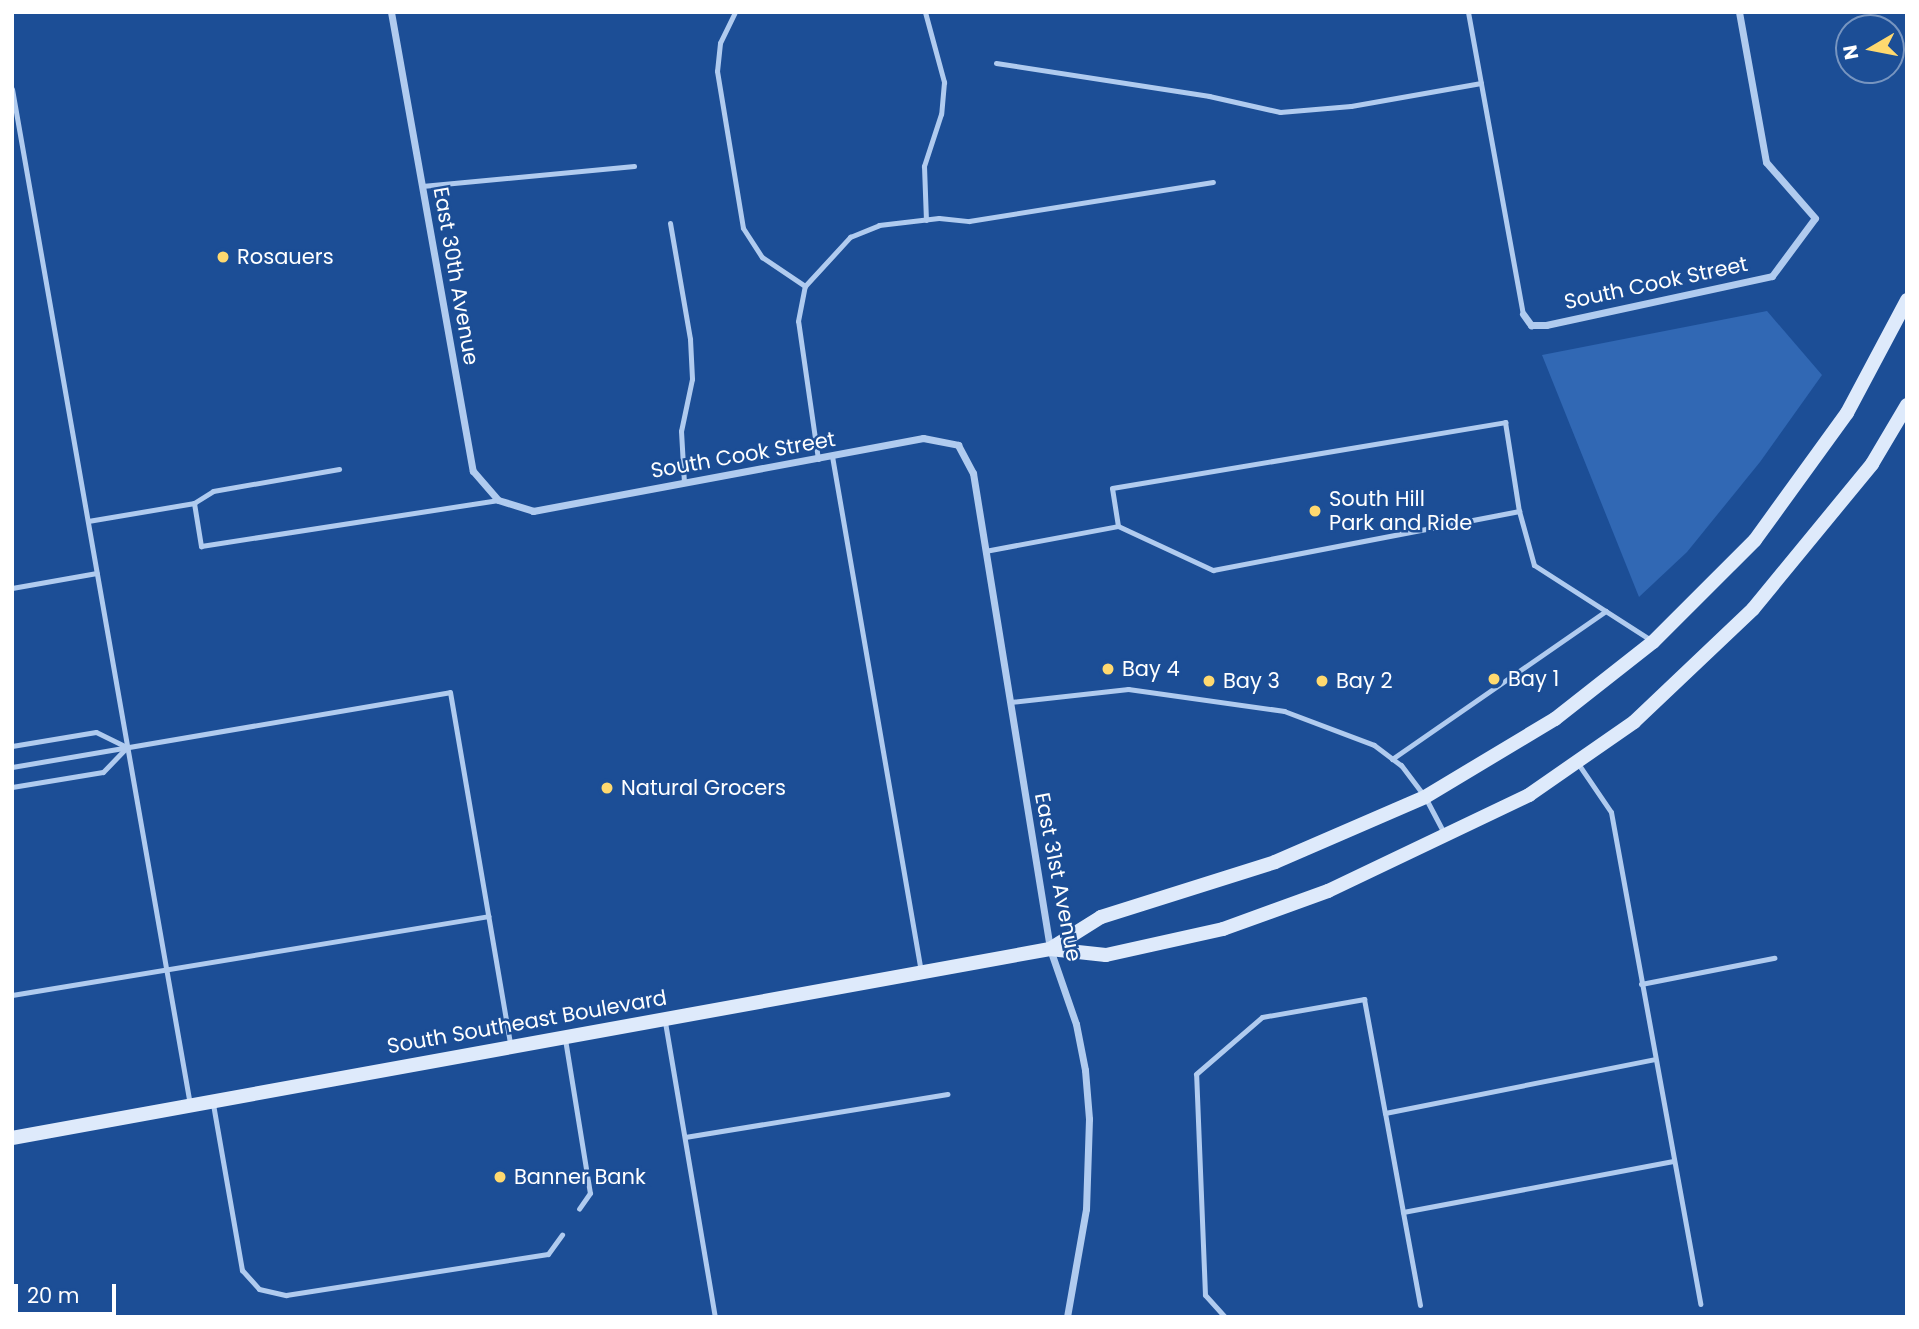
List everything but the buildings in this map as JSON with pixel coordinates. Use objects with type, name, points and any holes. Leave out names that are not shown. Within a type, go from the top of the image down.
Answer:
[{"type":"main road","name":"South Southeast Boulevard","points":[[1050,949],[1101,916],[1275,862],[1425,797],[1555,719],[1653,642],[1755,540],[1847,413],[1907,300]]},
{"type":"main road","name":"South Southeast Boulevard","points":[[12,1138],[1050,949],[1106,955],[1223,929],[1328,891],[1447,838],[1529,795],[1634,722],[1754,608],[1872,464],[1907,405]]},
{"type":"street","name":"East 30th Avenue","points":[[391,12],[473,471],[498,500]]},
{"type":"street","name":"South Cook Street","points":[[1523,314],[1531,325],[1546,325],[1772,276],[1815,218],[1766,162],[1739,12]]},
{"type":"street","name":"South Cook Street","points":[[498,500],[533,511],[923,438],[958,445]]},
{"type":"street","name":"East 31st Avenue","points":[[958,445],[973,474],[1050,949],[1076,1024],[1089,1119],[1086,1209],[1067,1317]]},
{"type":"lane","points":[[735,12],[720,43],[717,71],[743,228],[762,257],[805,286]]},
{"type":"lane","points":[[925,12],[944,82],[941,114],[924,166],[926,220]]},
{"type":"lane","points":[[1468,12],[1523,314]]},
{"type":"lane","points":[[996,63],[1209,96],[1280,112],[1351,106],[1481,82]]},
{"type":"lane","points":[[12,89],[190,1105]]},
{"type":"lane","points":[[422,186],[634,166]]},
{"type":"lane","points":[[818,459],[799,333],[805,286],[850,237],[878,226],[926,220],[969,221],[1213,182]]},
{"type":"lane","points":[[670,223],[690,339],[692,379],[681,431],[684,483]]},
{"type":"lane","points":[[1118,526],[1112,488],[1505,422],[1519,511],[1534,565],[1653,642]]},
{"type":"lane","points":[[832,456],[921,972]]},
{"type":"lane","points":[[88,521],[194,503],[213,491],[339,469]]},
{"type":"lane","points":[[194,503],[201,546],[498,500]]},
{"type":"lane","points":[[985,551],[1118,526],[1213,570],[1519,511]]},
{"type":"lane","points":[[12,588],[97,572]]},
{"type":"lane","points":[[1392,759],[1606,611]]},
{"type":"lane","points":[[1010,702],[1128,689],[1284,711],[1374,745],[1392,759],[1425,797],[1447,838]]},
{"type":"lane","points":[[12,767],[450,692],[511,1047]]},
{"type":"lane","points":[[12,746],[96,732],[127,747]]},
{"type":"lane","points":[[12,787],[103,772],[127,747]]},
{"type":"lane","points":[[1577,762],[1611,812],[1700,1304]]},
{"type":"lane","points":[[12,995],[489,916]]},
{"type":"lane","points":[[1642,984],[1774,958]]},
{"type":"lane","points":[[1225,1317],[1205,1295],[1196,1074],[1262,1017],[1364,999],[1420,1305]]},
{"type":"lane","points":[[664,1019],[715,1317]]},
{"type":"lane","points":[[565,1037],[590,1193],[579,1209]]},
{"type":"lane","points":[[1385,1113],[1655,1059]]},
{"type":"lane","points":[[685,1138],[947,1094]]},
{"type":"lane","points":[[213,1101],[242,1270],[259,1289],[286,1295],[548,1254],[562,1235]]},
{"type":"lane","points":[[1403,1212],[1673,1161]]},
{"type":"shaded area","points":[[1767,311],[1822,375],[1760,462],[1687,552],[1639,597],[1542,355]]},
{"type":"place","name":"Rosauers","points":[[223,257]]},
{"type":"place","name":"South Hill Park and Ride","points":[[1315,511]]},
{"type":"place","name":"Bay 4","points":[[1108,669]]},
{"type":"place","name":"Bay 1","points":[[1494,679]]},
{"type":"place","name":"Bay 3","points":[[1209,681]]},
{"type":"place","name":"Bay 2","points":[[1322,681]]},
{"type":"place","name":"Natural Grocers","points":[[607,788]]},
{"type":"place","name":"Banner Bank","points":[[500,1177]]}]
